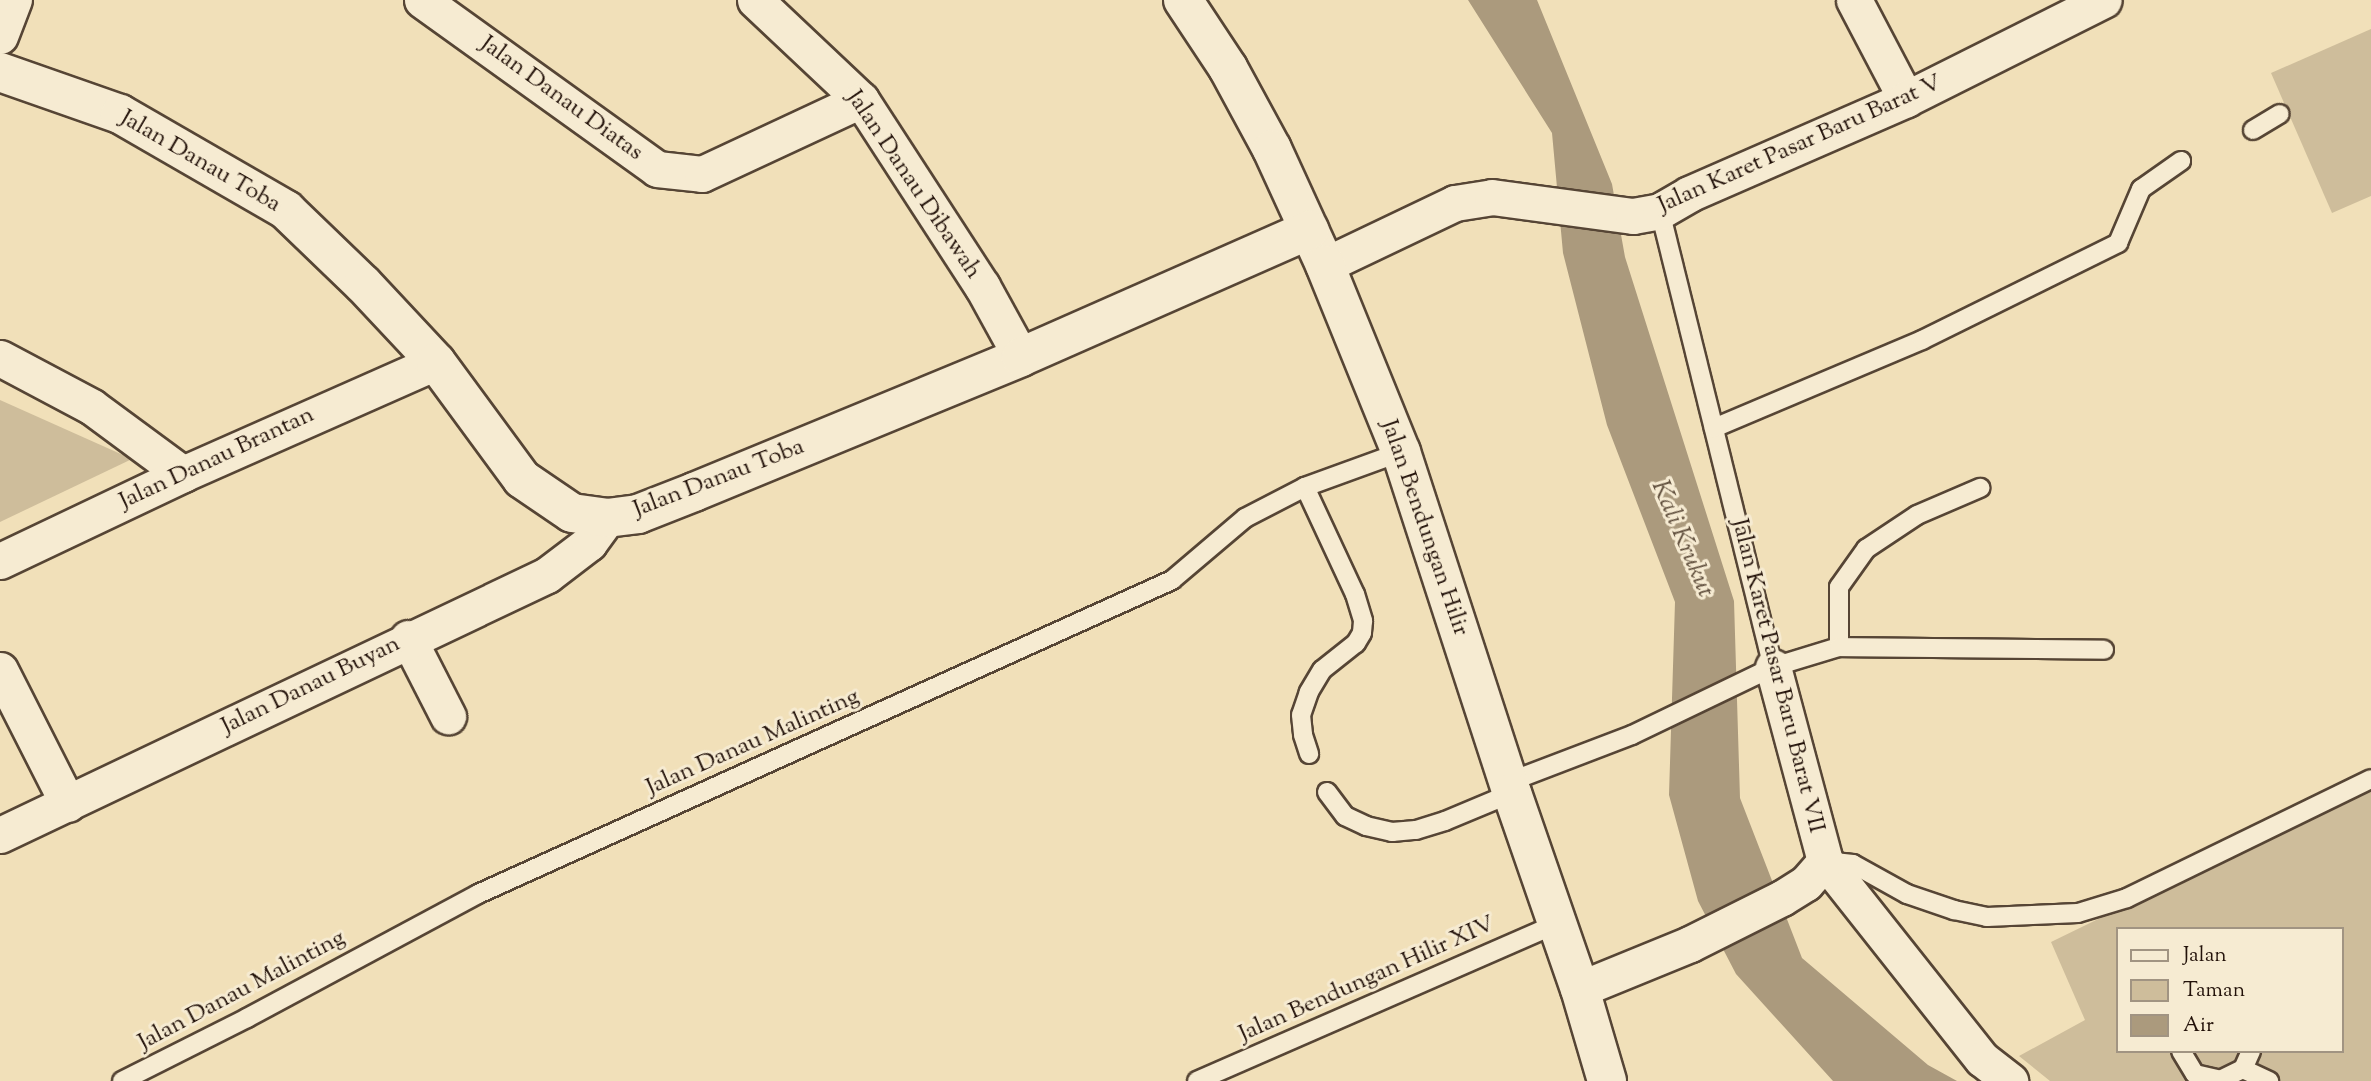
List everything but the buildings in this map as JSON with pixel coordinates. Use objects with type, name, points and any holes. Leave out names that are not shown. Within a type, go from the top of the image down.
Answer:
[{"type":"street","points":[[0,36],[15,0]]},
{"type":"street","name":"Jalan Danau Diatas","points":[[422,0],[657,169],[702,174],[861,100]]},
{"type":"street","name":"Jalan Danau Dibawah","points":[[755,0],[861,100],[982,286],[1021,357]]},
{"type":"street","name":"Jalan Bendungan Hilir","points":[[1183,0],[1228,68],[1272,149],[1325,265],[1401,452],[1510,788],[1580,989],[1607,1081]]},
{"type":"street","points":[[1854,0],[1906,99]]},
{"type":"street","name":"Jalan Karet Pasar Baru Barat V","points":[[1325,265],[1455,203],[1501,197],[1546,206],[1646,214],[1906,99],[2105,0]]},
{"type":"street","name":"Jalan Danau Toba","points":[[0,72],[120,114],[286,210],[363,284],[436,362],[522,479],[572,513],[607,518],[638,514],[1021,357],[1309,230]]},
{"type":"street","points":[[0,358],[92,407],[183,474]]},
{"type":"street","name":"Jalan Danau Brantan","points":[[0,561],[183,474],[436,362]]},
{"type":"street","name":"Jalan Danau Buyan","points":[[0,835],[408,638],[547,575],[589,543],[607,518]]},
{"type":"street","points":[[408,638],[448,716]]},
{"type":"street","points":[[0,670],[68,804]]},
{"type":"street","name":"Jalan Karet Pasar Baru Barat VII","points":[[1763,671],[1825,862],[1982,1059],[2010,1081]]},
{"type":"street","points":[[1580,989],[1690,944],[1783,898],[1805,883],[1825,862]]},
{"type":"lane","points":[[2253,130],[2280,114]]},
{"type":"lane","points":[[1714,428],[1922,340],[2118,243],[2141,189],[2181,161]]},
{"type":"lane","name":"Jalan Karet Pasar Baru Barat VII","points":[[1646,214],[1714,428],[1763,671]]},
{"type":"lane","name":"Jalan Danau Malinting","points":[[122,1081],[247,1018],[478,894],[1172,580],[1245,518],[1304,487],[1401,452]]},
{"type":"lane","points":[[1304,487],[1355,594],[1363,621],[1362,633],[1356,643],[1322,670],[1309,692],[1301,715],[1309,754]]},
{"type":"lane","points":[[1839,647],[1839,587],[1866,549],[1917,515],[1980,488]]},
{"type":"lane","points":[[1327,792],[1345,816],[1366,826],[1392,832],[1416,830],[1445,821],[1510,788],[1632,735],[1763,671],[1839,647],[2104,650]]},
{"type":"lane","points":[[1825,862],[1853,864],[1907,894],[1954,910],[1987,917],[2078,914],[2127,898],[2371,779]]},
{"type":"lane","name":"Jalan Bendungan Hilir XIV","points":[[1197,1081],[1557,924]]},
{"type":"lane","points":[[2182,1053],[2195,1074],[2220,1080],[2243,1069],[2250,1053]]},
{"type":"lane","points":[[2243,1069],[2269,1081]]},
{"type":"green space","points":[[2371,29],[2371,196],[2332,213],[2271,73]]},
{"type":"green space","points":[[0,400],[132,459],[0,522]]},
{"type":"green space","points":[[2371,786],[2371,1081],[2050,1081],[2019,1056],[2085,1020],[2051,942]]},
{"type":"water","name":"Kali Krukut","points":[[1468,0],[1537,0],[1612,184],[1625,257],[1734,601],[1740,798],[1802,958],[1928,1065],[1957,1081],[1833,1081],[1736,974],[1698,901],[1669,795],[1675,602],[1607,425],[1563,253],[1552,133]]}]
